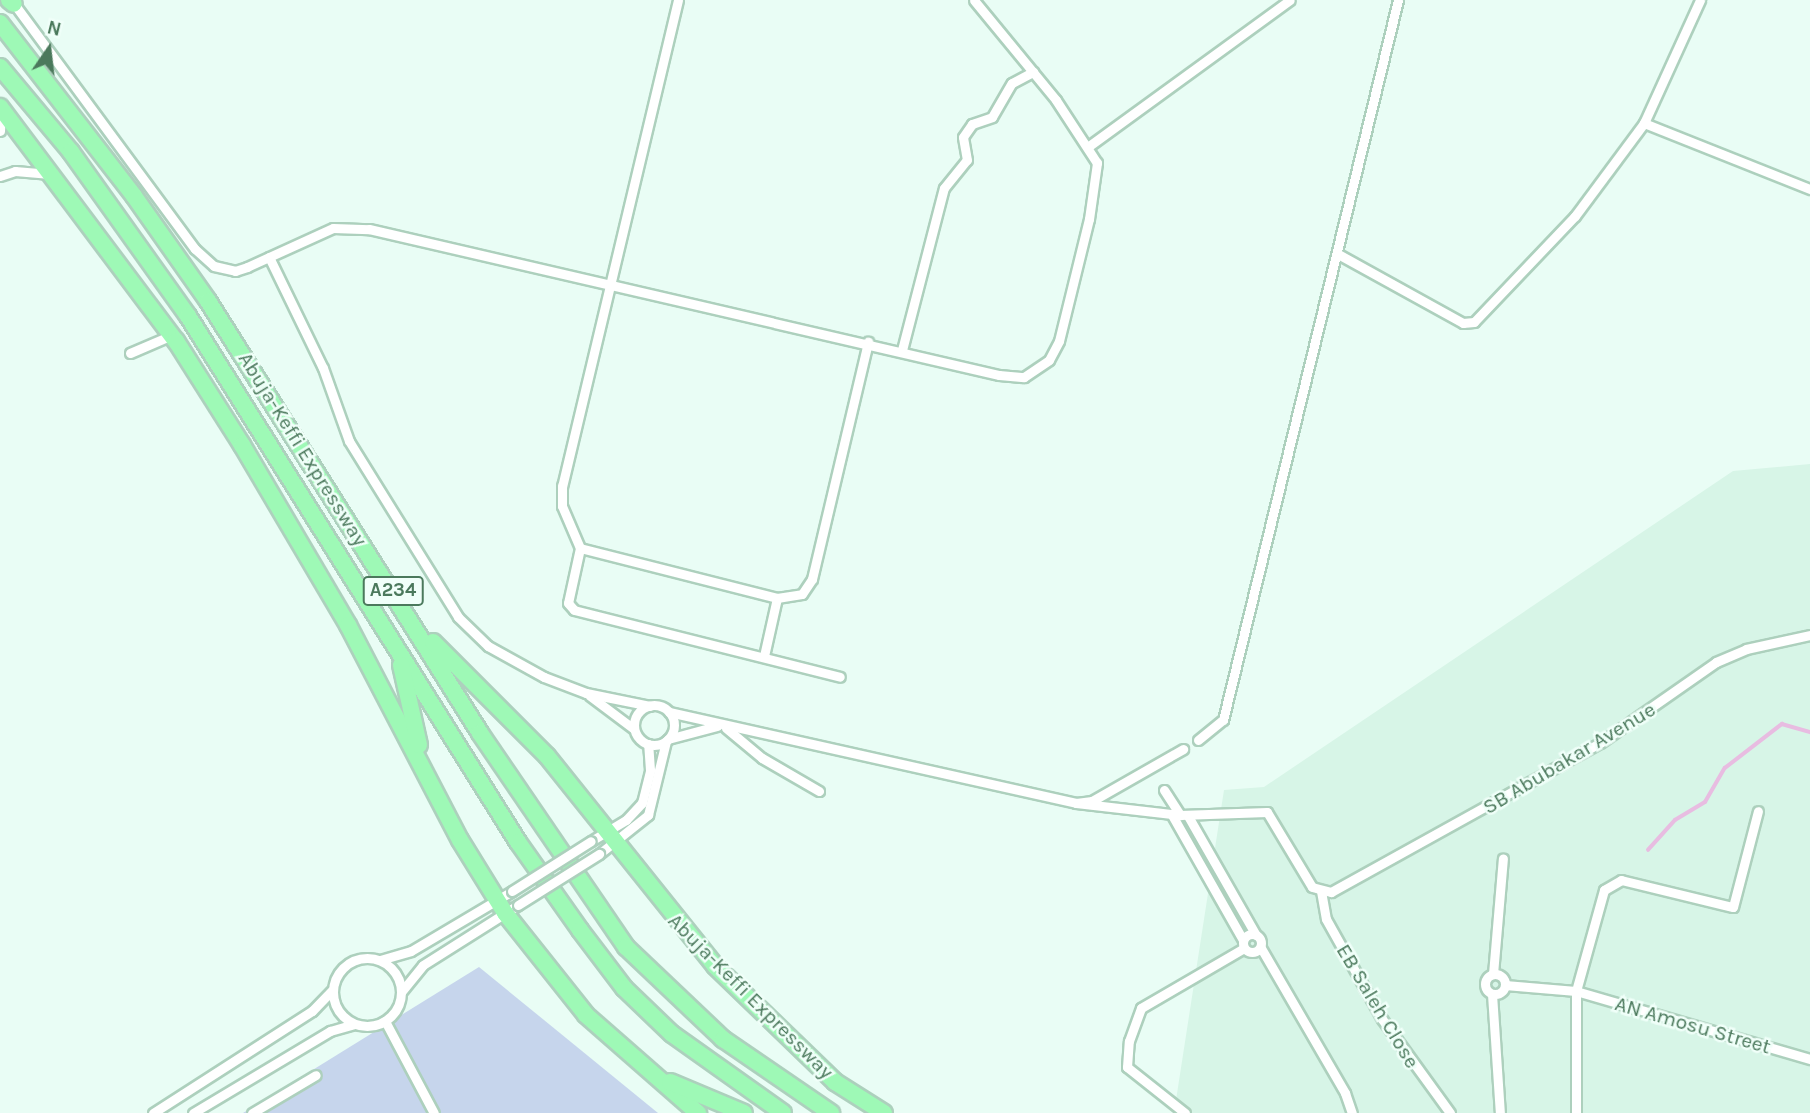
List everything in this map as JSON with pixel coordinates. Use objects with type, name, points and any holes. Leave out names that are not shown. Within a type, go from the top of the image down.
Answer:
[{"type":"highway","name":"Abuja-Keffi Expressway","points":[[0,23],[134,196],[208,301],[415,623],[480,733],[626,947],[723,1039],[831,1113]]},
{"type":"highway","name":"Abuja-Keffi Expressway","points":[[0,67],[71,152],[188,316],[518,842],[624,988],[672,1034],[783,1113]]},
{"type":"highway","points":[[0,108],[172,335],[348,625],[424,764],[507,906],[586,1015],[698,1113]]},
{"type":"highway","name":"Abuja-Keffi Expressway","points":[[415,623],[547,756],[685,935],[835,1082],[884,1113]]},
{"type":"highway","points":[[397,651],[424,764]]},
{"type":"highway","points":[[654,1076],[744,1113]]},
{"type":"highway","points":[[835,1082],[864,1113]]},
{"type":"street","points":[[678,0],[562,486],[562,506],[580,548],[568,594],[574,610],[840,677]]},
{"type":"street","points":[[11,1],[202,257],[214,266],[234,271],[269,257],[312,234],[352,227],[611,282],[1024,377],[1049,360],[1065,319],[1097,173],[1089,146],[974,0]]},
{"type":"street","points":[[1089,146],[1290,0]]},
{"type":"street","points":[[1198,740],[1223,720],[1398,0]]},
{"type":"street","points":[[1338,254],[1463,323],[1474,322],[1575,216],[1644,122],[1700,0]]},
{"type":"street","points":[[902,350],[944,188],[967,160],[963,137],[972,124],[992,117],[1012,83],[1033,72]]},
{"type":"street","points":[[0,108],[0,131]]},
{"type":"street","points":[[1644,122],[1810,189]]},
{"type":"street","points":[[0,176],[15,171],[52,174]]},
{"type":"street","points":[[153,1113],[312,1011],[332,990],[340,970],[348,963],[380,960],[411,951],[507,906],[599,854],[642,803],[650,771],[648,744],[634,729],[586,693],[501,654],[458,617],[349,440],[323,368],[269,257]]},
{"type":"street","points":[[130,353],[172,335]]},
{"type":"street","points":[[580,548],[778,598],[798,596],[812,579],[868,342]]},
{"type":"street","points":[[764,656],[778,598]]},
{"type":"street","name":"SB Abubakar Avenue","points":[[1321,891],[1331,892],[1600,743],[1716,662],[1746,649],[1810,635]]},
{"type":"street","points":[[586,693],[650,706],[722,727],[1076,803],[1180,815],[1267,812],[1312,887],[1321,891]]},
{"type":"street","points":[[634,729],[638,714],[650,706]]},
{"type":"street","points":[[193,1113],[330,1031],[354,1024],[385,1021],[397,1009],[401,991],[423,965],[507,906],[512,891],[591,841],[611,838],[637,828],[651,809],[667,740],[673,729],[669,712]]},
{"type":"street","points":[[648,744],[722,727]]},
{"type":"street","points":[[722,727],[762,758],[819,791]]},
{"type":"street","points":[[1076,803],[1092,801],[1183,749]]},
{"type":"street","points":[[1164,790],[1180,815],[1199,834],[1345,1093],[1352,1113]]},
{"type":"street","points":[[1576,1113],[1576,991],[1604,890],[1612,881],[1733,907],[1758,811]]},
{"type":"street","points":[[1180,815],[1187,839],[1244,944],[1251,952],[1261,948]]},
{"type":"street","points":[[1500,1113],[1492,994],[1485,984],[1493,974],[1503,858]]},
{"type":"street","name":"EB Saleh Close","points":[[1321,891],[1326,919],[1382,1019],[1450,1113]]},
{"type":"street","points":[[1185,1113],[1127,1067],[1129,1041],[1141,1008],[1256,934]]},
{"type":"street","points":[[380,960],[395,972],[401,991]]},
{"type":"street","points":[[1492,994],[1500,993],[1505,985],[1502,977],[1493,974]]},
{"type":"street","name":"AN Amosu Street","points":[[1505,985],[1576,991],[1810,1059]]},
{"type":"street","points":[[332,990],[338,1011],[354,1024]]},
{"type":"street","points":[[385,1021],[434,1113]]},
{"type":"street","points":[[252,1113],[316,1075]]},
{"type":"shaded area","points":[[1810,464],[1810,1113],[1174,1113],[1224,790],[1264,787],[1733,471]]},
{"type":"shaded area","points":[[479,967],[658,1113],[243,1113]]},
{"type":"waterway","points":[[1648,850],[1675,820],[1705,802],[1725,768],[1782,724],[1810,732]]}]
